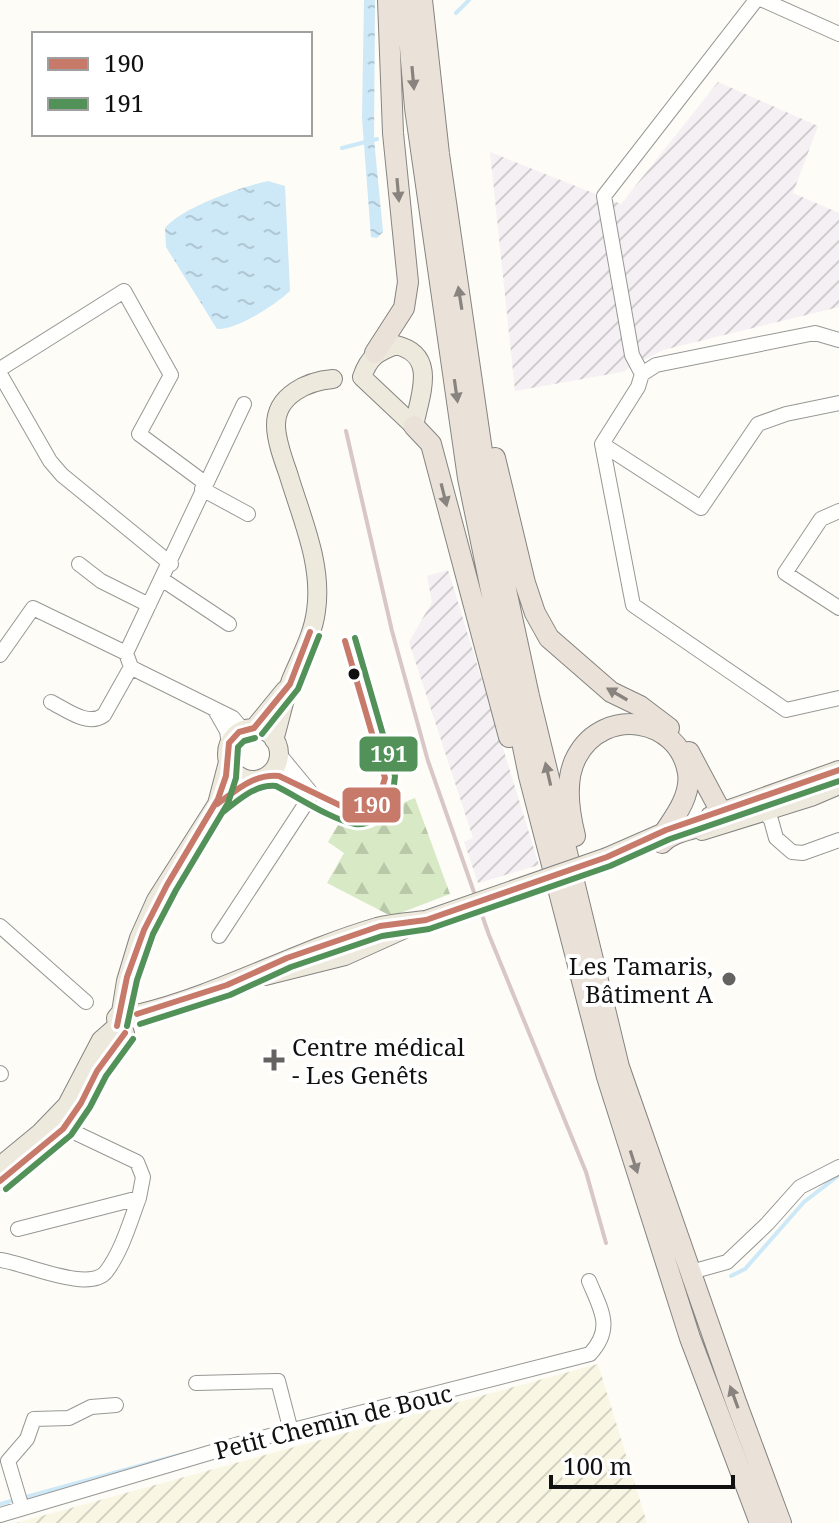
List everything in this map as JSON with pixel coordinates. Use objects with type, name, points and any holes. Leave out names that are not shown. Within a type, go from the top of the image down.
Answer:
[{"type":"highway","points":[[375,353],[404,308],[408,282],[393,133],[388,0]]},
{"type":"highway","points":[[406,0],[415,108],[468,478],[529,776],[607,1077],[690,1338],[760,1523]]},
{"type":"highway","points":[[422,0],[441,169],[494,534],[529,696],[619,1067],[781,1523]]},
{"type":"highway","points":[[467,345],[535,613],[549,638],[568,655],[611,692],[640,706],[684,742],[721,812],[714,821],[664,836]]},
{"type":"highway","points":[[414,426],[431,444],[497,696],[584,988]]},
{"type":"highway","points":[[657,1177],[619,1031],[572,825],[569,793],[576,758],[592,736],[618,723],[652,726],[677,747],[688,774],[681,807],[664,836]]},
{"type":"main road","points":[[217,804],[274,770],[290,684],[316,611],[317,568],[276,425],[285,402],[304,385],[347,378],[367,364],[375,353],[396,345],[410,348],[421,360],[423,379],[414,426],[347,378]]},
{"type":"main road","points":[[0,1181],[60,1127],[81,1103],[128,1019],[126,981],[139,938],[156,900],[217,804],[228,753],[290,684]]},
{"type":"main road","points":[[248,729],[262,730],[277,747]]},
{"type":"main road","points":[[228,753],[237,775],[259,778]]},
{"type":"main road","points":[[721,812],[758,807],[839,770]]},
{"type":"main road","points":[[0,1166],[40,1133],[67,1105],[101,1040],[128,1019],[227,985],[343,952],[664,836],[839,785]]},
{"type":"main road","points":[[227,985],[295,956],[380,926],[426,920]]},
{"type":"main road","points":[[295,956],[343,952]]},
{"type":"main road","points":[[40,1133],[60,1127]]},
{"type":"street","points":[[642,374],[632,355],[604,196],[756,0]]},
{"type":"street","points":[[763,0],[839,34]]},
{"type":"street","points":[[171,564],[62,475],[50,461],[0,371],[124,291],[171,375],[139,434],[204,486],[248,514]]},
{"type":"street","points":[[839,340],[815,333],[656,365],[642,374],[638,387],[602,444],[633,605],[786,710],[839,698]]},
{"type":"street","points":[[602,444],[701,508],[758,424],[786,414],[839,403]]},
{"type":"street","points":[[51,702],[90,721],[104,715],[149,605],[244,404]]},
{"type":"street","points":[[839,511],[821,519],[785,573],[839,608]]},
{"type":"street","points":[[79,564],[101,581],[149,605]]},
{"type":"street","points":[[163,580],[229,624]]},
{"type":"street","points":[[0,655],[33,608],[248,729]]},
{"type":"street","points":[[215,710],[227,731],[228,753]]},
{"type":"street","points":[[277,747],[312,794]]},
{"type":"street","points":[[259,778],[287,778],[312,794]]},
{"type":"street","points":[[219,936],[312,794]]},
{"type":"street","points":[[758,807],[771,820],[776,838],[792,852],[803,853],[839,840]]},
{"type":"street","points":[[0,926],[86,1002]]},
{"type":"street","points":[[343,952],[380,926]]},
{"type":"street","points":[[0,1260],[88,1282],[104,1275],[117,1253],[139,1198],[143,1177],[137,1162],[60,1127],[79,1094],[86,1065]]},
{"type":"street","points":[[691,1272],[727,1262],[800,1187],[839,1167]]},
{"type":"street","points":[[18,1229],[139,1198]]},
{"type":"street","name":"Petit Chemin de Bouc","points":[[0,1515],[20,1501],[290,1426],[590,1354],[601,1342],[604,1329],[603,1315],[589,1281]]},
{"type":"street","points":[[196,1383],[278,1381],[290,1426]]},
{"type":"street","points":[[20,1501],[4,1460],[27,1439],[34,1419],[69,1418],[91,1407],[116,1405]]},
{"type":"shaded area","points":[[718,82],[818,126],[793,193],[839,213],[839,307],[663,350],[622,372],[515,391],[490,152],[621,204]]},
{"type":"shaded area","points":[[448,570],[539,865],[478,883],[464,842],[473,838],[409,642],[432,602],[427,576]]},
{"type":"shaded area","points":[[598,1364],[647,1523],[16,1523]]},
{"type":"green space","points":[[415,798],[450,894],[395,915],[387,914],[327,883],[344,853],[328,842],[339,823],[354,828],[374,826]]},
{"type":"water","points":[[364,0],[375,0],[374,139],[383,232],[377,238],[371,237],[362,118]]},
{"type":"water","points":[[268,181],[285,186],[290,291],[245,321],[217,329],[166,247],[165,228],[198,205]]},
{"type":"waterway","points":[[456,13],[469,0]]},
{"type":"waterway","points":[[342,148],[377,139]]},
{"type":"waterway","points":[[731,1276],[745,1269],[804,1202],[839,1175]]},
{"type":"waterway","points":[[0,1504],[183,1454]]},
{"type":"railway","points":[[346,431],[392,631],[428,761],[489,935],[586,1172],[606,1243]]},
{"type":"transit line","name":"190","points":[[254,728],[290,684],[310,632]]},
{"type":"transit line","name":"191","points":[[262,734],[298,689],[319,636]]},
{"type":"transit line","name":"191","points":[[223,812],[248,794],[268,786],[276,786],[326,813],[355,824],[372,821],[384,809],[395,776],[355,638]]},
{"type":"transit line","name":"190","points":[[217,804],[246,784],[270,776],[279,776],[358,814],[378,801],[385,778],[345,641]]},
{"type":"transit line","name":"190","points":[[117,1026],[127,977],[144,930],[218,799],[226,776],[229,743],[239,732],[254,728]]},
{"type":"transit line","name":"191","points":[[127,1026],[137,980],[153,934],[228,803],[236,778],[238,747],[244,741],[255,738]]},
{"type":"transit line","name":"190","points":[[137,1014],[227,985],[287,958],[380,926],[426,920],[607,857],[666,830],[839,770]]},
{"type":"transit line","name":"191","points":[[140,1024],[230,995],[291,967],[382,936],[429,929],[610,866],[670,839],[839,781]]},
{"type":"transit line","name":"190","points":[[0,1181],[63,1129],[97,1071],[125,1033]]},
{"type":"transit line","name":"191","points":[[6,1189],[71,1135],[106,1076],[133,1039]]},
{"type":"place","name":"Les Tamaris, Bâtiment A","points":[[729,979]]},
{"type":"place","name":"Centre médical - Les Genêts","points":[[274,1060]]}]
